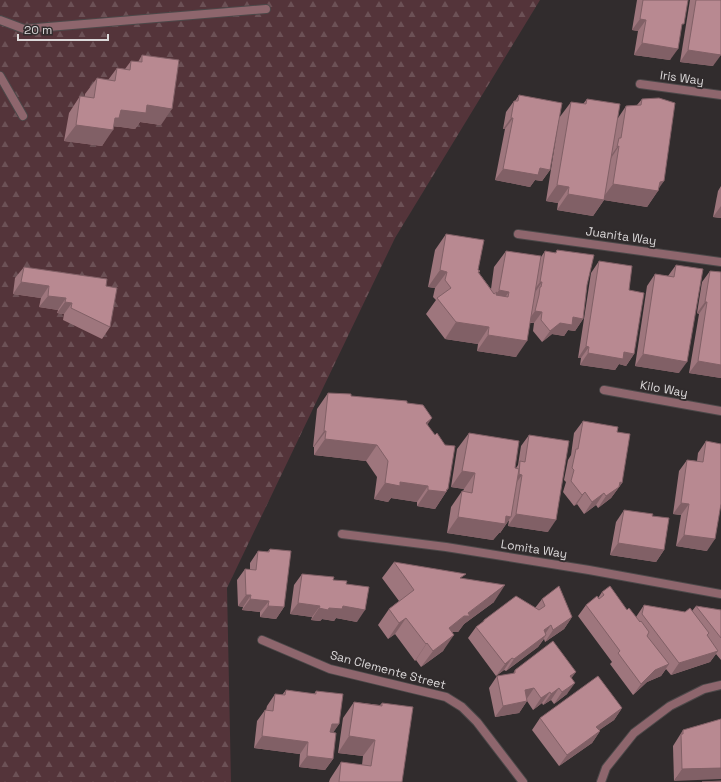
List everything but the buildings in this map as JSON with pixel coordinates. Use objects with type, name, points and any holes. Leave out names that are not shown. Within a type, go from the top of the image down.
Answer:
[{"type":"street","points":[[0,20],[24,29],[266,9]]},
{"type":"street","points":[[0,76],[23,116]]},
{"type":"street","name":"Iris Way","points":[[640,84],[721,95]]},
{"type":"street","name":"Juanita Way","points":[[518,234],[721,262]]},
{"type":"street","name":"Kilo Way","points":[[604,390],[721,411]]},
{"type":"street","name":"Lomita Way","points":[[342,534],[446,547],[589,570],[721,594]]},
{"type":"street","name":"San Clemente Street","points":[[262,640],[330,668],[446,697],[462,707],[477,722],[523,782]]},
{"type":"street","points":[[601,782],[606,768],[634,733],[670,706],[704,689],[721,685]]},
{"type":"green space","points":[[0,0],[540,0],[395,238],[227,588],[231,782],[0,782]]}]
